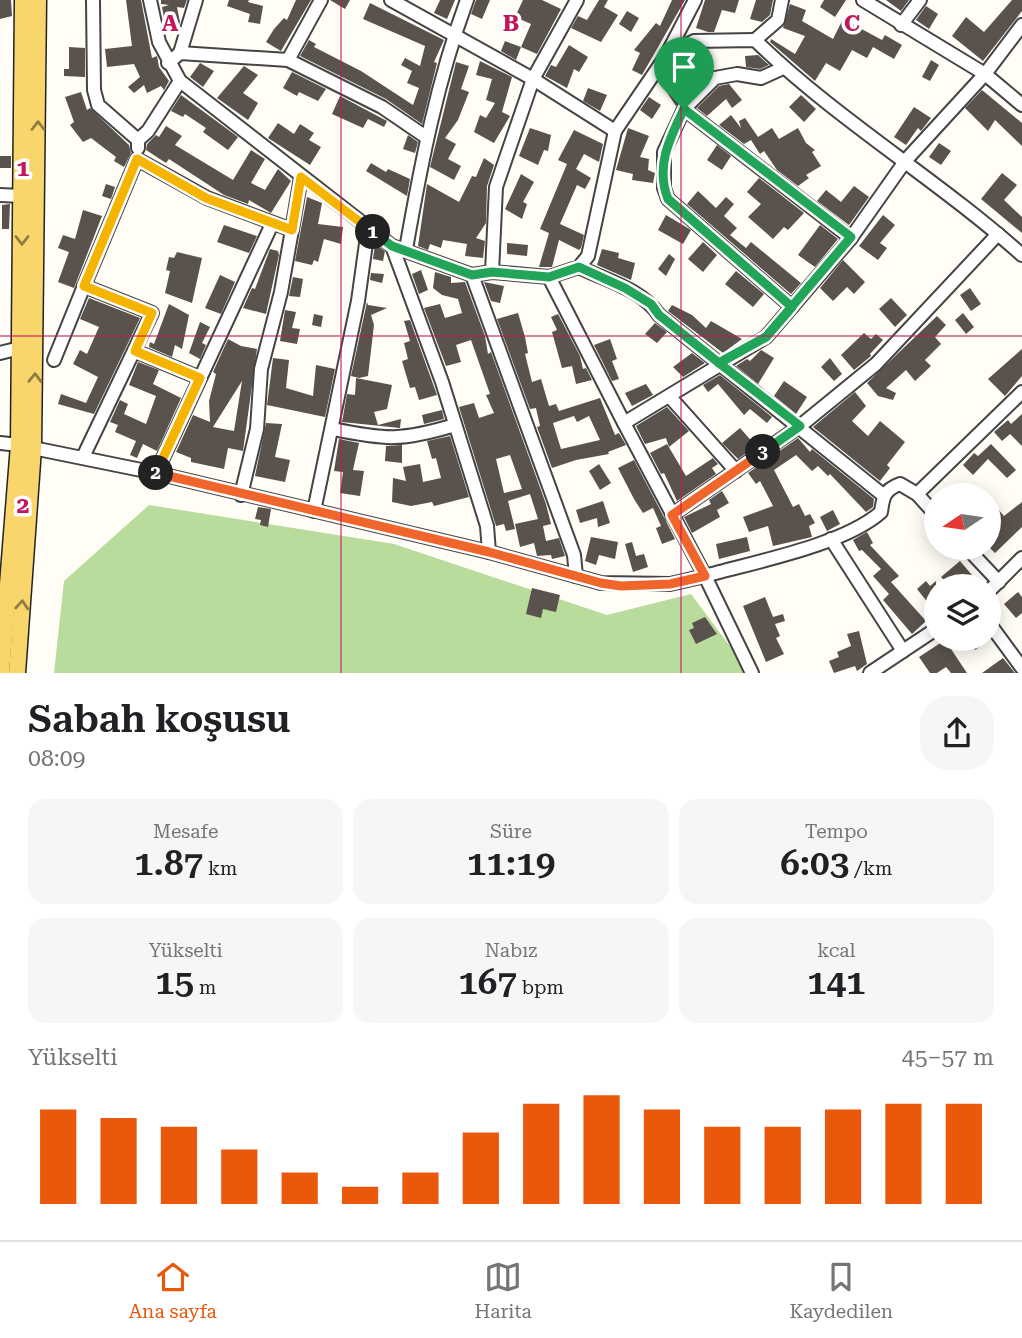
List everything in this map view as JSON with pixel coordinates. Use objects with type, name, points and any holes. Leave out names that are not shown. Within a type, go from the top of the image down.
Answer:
[{"type":"main road","points":[[1,673],[26,446],[20,348],[23,0]]},
{"type":"main road","points":[[17,673],[38,0]]},
{"type":"street","points":[[93,0],[93,79],[98,105],[138,140]]},
{"type":"street","points":[[150,0],[159,42],[180,81],[392,246],[472,275],[492,272],[549,277],[579,267],[588,256],[615,131],[666,56],[695,0]]},
{"type":"street","points":[[168,63],[180,53],[196,0]]},
{"type":"street","points":[[288,60],[321,0]]},
{"type":"street","points":[[390,0],[533,79],[615,131]]},
{"type":"street","points":[[406,249],[426,138],[454,35],[467,0]]},
{"type":"street","points":[[492,272],[496,187],[533,79],[577,0]]},
{"type":"street","points":[[666,56],[694,41],[755,40],[778,20],[782,0]]},
{"type":"street","points":[[863,0],[985,74],[1022,105]]},
{"type":"street","points":[[901,25],[920,0]]},
{"type":"street","points":[[624,423],[670,397],[719,363],[766,337],[851,237],[906,160],[985,74],[1022,25]]},
{"type":"street","points":[[755,40],[783,68],[906,160],[1022,255]]},
{"type":"street","points":[[180,53],[288,60],[383,107],[426,138]]},
{"type":"street","points":[[783,68],[761,78],[737,74],[715,78],[684,109],[664,152],[664,188],[668,199],[792,307]]},
{"type":"street","points":[[54,360],[137,159],[138,140],[148,131],[180,81]]},
{"type":"street","points":[[684,109],[851,237]]},
{"type":"street","points":[[137,159],[206,198],[292,230]]},
{"type":"street","points":[[241,495],[257,429],[261,369],[281,292],[301,177]]},
{"type":"street","points":[[0,195],[22,195]]},
{"type":"street","points":[[156,473],[272,224]]},
{"type":"street","points":[[314,511],[333,429],[368,229]]},
{"type":"street","points":[[672,515],[800,426],[876,364],[998,234]]},
{"type":"street","points":[[392,246],[455,425],[487,526],[489,552]]},
{"type":"street","points":[[579,267],[625,288],[651,304],[659,315],[883,495]]},
{"type":"street","points":[[472,275],[574,555],[576,576]]},
{"type":"street","points":[[549,277],[705,576],[752,673]]},
{"type":"street","points":[[83,457],[152,313],[84,286]]},
{"type":"street","points":[[0,353],[20,348]]},
{"type":"street","points":[[135,351],[200,378]]},
{"type":"street","points":[[917,494],[1022,392]]},
{"type":"street","points":[[670,397],[736,471]]},
{"type":"street","points":[[333,429],[381,439],[423,435],[455,425]]},
{"type":"street","points":[[0,443],[156,473],[489,552],[601,583],[640,586],[670,584],[705,576],[831,539],[871,521],[881,512],[883,495],[900,484],[924,502]]},
{"type":"street","points":[[831,539],[903,651]]},
{"type":"street","points":[[1001,580],[1022,558]]},
{"type":"street","points":[[978,560],[991,574]]},
{"type":"street","points":[[870,673],[924,637]]},
{"type":"street","points":[[1001,639],[1022,668]]},
{"type":"green space","points":[[149,505],[394,544],[607,615],[691,594],[750,673],[54,673],[64,581]]},
{"type":"building","points":[[0,0],[11,0],[12,16],[0,19]]},
{"type":"building","points":[[126,0],[141,0],[152,58],[157,56],[159,67],[169,81],[164,90],[161,86],[147,93],[144,85],[134,93],[128,87],[140,77],[134,64],[107,67],[105,49],[132,46]]},
{"type":"building","points":[[161,0],[187,0],[184,8],[177,7],[180,22],[177,32],[167,34],[162,7],[169,5],[161,4]]},
{"type":"building","points":[[229,0],[249,0],[248,2],[263,6],[260,24],[248,22],[250,14],[227,6]]},
{"type":"building","points":[[296,0],[311,0],[281,51],[266,42],[284,18],[287,20]]},
{"type":"building","points":[[330,0],[350,0],[345,9]]},
{"type":"building","points":[[440,0],[455,0],[447,19],[434,13]]},
{"type":"building","points":[[476,0],[490,0],[482,19],[471,14]]},
{"type":"building","points":[[523,0],[542,0],[561,9],[537,54],[521,47],[531,24],[515,17]]},
{"type":"building","points":[[599,0],[608,0],[604,7],[618,15],[601,42],[571,28],[578,16],[587,20]]},
{"type":"building","points":[[672,0],[685,0],[642,75],[632,70],[640,53],[634,50],[656,23],[660,26]]},
{"type":"building","points":[[705,0],[739,0],[735,13],[722,10],[714,32],[708,32],[696,28]]},
{"type":"building","points":[[756,0],[773,0],[770,15],[762,22],[750,19]]},
{"type":"building","points":[[824,0],[846,0],[835,17],[820,7]]},
{"type":"building","points":[[886,0],[909,0],[901,11]]},
{"type":"building","points":[[1012,0],[1022,0],[1022,11],[983,61],[952,36],[966,17],[984,32]]},
{"type":"building","points":[[370,3],[444,40],[434,62],[437,63],[422,124],[386,99],[300,56],[309,40],[316,44],[314,47],[361,71],[413,105],[419,88],[407,83],[412,71],[401,65],[405,58],[420,66],[425,46],[363,19]]},
{"type":"building","points":[[790,4],[806,10],[802,21],[833,39],[843,19],[882,40],[885,35],[902,45],[894,59],[873,47],[867,58],[852,50],[840,71],[826,63],[815,81],[770,42],[771,39],[795,54],[805,36],[783,28]]},
{"type":"building","points":[[926,6],[938,14],[929,29],[916,20]]},
{"type":"building","points":[[627,11],[639,18],[631,32],[619,24]]},
{"type":"building","points":[[505,41],[521,47],[516,60],[501,51]]},
{"type":"building","points":[[569,45],[588,57],[579,72],[574,69],[567,88],[545,76],[551,65],[556,67]]},
{"type":"building","points":[[69,47],[85,48],[85,77],[64,76],[64,69],[69,69]]},
{"type":"building","points":[[699,50],[706,50],[710,61],[702,64],[708,73],[702,79],[697,71],[680,82],[683,86],[677,90],[684,97],[676,106],[660,82],[674,72],[671,68]]},
{"type":"building","points":[[758,55],[769,65],[760,69],[746,67],[745,56]]},
{"type":"building","points":[[931,60],[939,65],[930,81],[922,77]]},
{"type":"building","points":[[480,61],[512,77],[502,112],[510,116],[494,143],[474,132],[480,115],[486,118],[495,103],[486,100],[492,79],[476,75]]},
{"type":"building","points":[[456,62],[469,66],[461,89],[469,92],[458,120],[445,138],[456,144],[448,159],[461,166],[454,180],[430,167]]},
{"type":"building","points":[[200,63],[214,71],[203,87],[190,77]]},
{"type":"building","points":[[244,66],[258,75],[243,93],[258,103],[248,120],[217,98]]},
{"type":"building","points":[[292,72],[326,89],[318,101],[299,92],[297,96],[283,88]]},
{"type":"building","points":[[729,84],[742,100],[732,108],[726,99],[707,116],[697,108],[719,86]]},
{"type":"building","points":[[588,88],[607,95],[600,111],[583,101]]},
{"type":"building","points":[[982,90],[1022,123],[1022,146],[995,120],[988,131],[965,108]]},
{"type":"building","points":[[81,92],[87,110],[90,108],[129,145],[131,153],[124,167],[114,161],[116,157],[91,138],[83,142],[70,125],[74,122],[65,97]]},
{"type":"building","points":[[181,95],[238,137],[228,150],[203,132],[206,128],[185,114],[183,117],[171,111]]},
{"type":"building","points":[[801,95],[816,109],[804,122],[789,107]]},
{"type":"building","points":[[340,96],[387,121],[384,127],[368,119],[363,128],[332,114]]},
{"type":"building","points":[[649,97],[661,105],[652,119],[640,110]]},
{"type":"building","points":[[914,107],[931,118],[921,131],[918,128],[906,145],[894,137]]},
{"type":"building","points":[[731,115],[741,128],[739,121],[745,118],[758,137],[772,128],[779,139],[798,128],[806,143],[815,150],[812,152],[821,166],[806,175],[809,178],[798,186],[777,170],[764,151],[760,154],[751,140],[744,144],[719,125]]},
{"type":"building","points":[[278,123],[294,134],[300,124],[314,133],[309,140],[321,147],[310,165],[268,138]]},
{"type":"building","points":[[166,126],[182,136],[175,145],[233,180],[251,150],[265,159],[251,183],[265,190],[278,169],[291,181],[271,213],[249,200],[248,204],[224,195],[169,159],[166,163],[146,150],[147,144],[156,135],[159,137]]},
{"type":"building","points":[[530,128],[551,135],[548,151],[544,150],[538,165],[519,156]]},
{"type":"building","points":[[628,128],[649,136],[640,157],[649,159],[648,170],[655,173],[653,183],[632,180],[633,174],[616,170]]},
{"type":"building","points":[[574,130],[603,144],[599,162],[584,154],[576,169],[591,178],[585,189],[577,185],[560,224],[584,235],[581,248],[579,250],[559,240],[552,267],[539,267],[549,233],[540,229],[567,164],[558,160]]},
{"type":"building","points":[[408,135],[418,142],[415,153],[403,149]]},
{"type":"building","points":[[939,143],[951,151],[941,165],[929,157]]},
{"type":"building","points":[[717,145],[731,156],[722,170],[707,160]]},
{"type":"building","points":[[0,156],[11,156],[11,168],[0,168]]},
{"type":"building","points":[[484,158],[494,165],[487,186],[486,223],[476,238],[485,241],[483,258],[465,256],[467,244],[443,240],[441,248],[430,244],[428,250],[418,246],[427,184],[459,202],[472,176],[476,177]]},
{"type":"building","points":[[371,163],[386,172],[388,169],[410,179],[407,196],[366,171]]},
{"type":"building","points":[[1002,173],[1017,185],[1004,200],[1022,217],[1022,233],[981,199]]},
{"type":"building","points":[[521,174],[534,182],[523,202],[527,204],[522,219],[505,209]]},
{"type":"building","points":[[759,178],[804,213],[788,230],[784,227],[773,239],[748,217],[761,204],[747,192]]},
{"type":"building","points":[[106,184],[115,187],[111,199],[102,196]]},
{"type":"building","points":[[854,186],[869,197],[849,225],[817,201],[826,190],[841,202]]},
{"type":"building","points":[[698,191],[716,208],[726,197],[734,204],[724,216],[737,228],[730,235],[746,248],[751,242],[801,283],[791,294],[687,204]]},
{"type":"building","points":[[307,197],[322,203],[318,224],[343,227],[341,244],[324,239],[318,262],[314,260],[312,265],[295,261]]},
{"type":"building","points":[[10,204],[9,229],[2,229],[2,205]]},
{"type":"building","points":[[83,210],[102,216],[74,288],[58,282],[69,252],[58,248],[63,235],[75,239]]},
{"type":"building","points":[[666,215],[691,230],[683,244],[658,230]]},
{"type":"building","points":[[883,215],[895,225],[880,243],[887,248],[878,260],[859,246]]},
{"type":"building","points":[[224,225],[257,236],[249,253],[217,242]]},
{"type":"building","points":[[820,225],[838,239],[815,267],[798,255]]},
{"type":"building","points":[[703,242],[717,255],[703,272],[688,259]]},
{"type":"building","points":[[507,243],[528,245],[527,256],[507,254]]},
{"type":"building","points":[[375,244],[385,251],[383,261],[373,259]]},
{"type":"building","points":[[270,249],[278,251],[279,255],[266,314],[243,308],[252,288],[255,289]]},
{"type":"building","points":[[602,249],[619,253],[618,258],[635,263],[631,280],[597,265]]},
{"type":"building","points":[[177,252],[202,258],[192,303],[165,293],[170,271],[166,270],[169,257],[174,258]]},
{"type":"building","points":[[669,254],[675,259],[666,276],[658,269]]},
{"type":"building","points":[[843,260],[865,282],[854,294],[847,287],[833,301],[820,288]]},
{"type":"building","points":[[421,270],[428,290],[419,294],[412,274]]},
{"type":"building","points":[[736,271],[764,294],[753,307],[725,284]]},
{"type":"building","points":[[435,272],[451,277],[451,283],[465,282],[485,336],[488,354],[491,352],[546,504],[551,524],[543,526],[546,541],[559,538],[565,556],[552,559],[551,555],[537,556],[534,543],[520,547],[515,524],[538,519],[530,494],[508,501],[515,529],[506,531],[504,524],[496,526],[459,407],[474,403],[479,418],[494,413],[486,395],[490,394],[471,340],[456,345],[461,362],[446,366],[424,308],[440,304],[445,318],[462,313],[458,299],[442,295],[433,288]],"holes":[[[510,455],[522,489],[504,493],[496,459]]]},
{"type":"building","points":[[371,273],[384,274],[382,283],[370,280]]},
{"type":"building","points":[[220,275],[235,282],[221,314],[205,308]]},
{"type":"building","points":[[293,277],[303,279],[300,297],[289,296]]},
{"type":"building","points":[[484,282],[504,286],[500,303],[491,301]]},
{"type":"building","points":[[970,288],[981,304],[971,311],[960,295]]},
{"type":"building","points":[[89,298],[140,318],[94,414],[58,404],[61,394],[86,403],[98,377],[73,364],[80,350],[87,354],[99,327],[80,319]]},
{"type":"building","points":[[891,298],[907,315],[895,327],[879,309]]},
{"type":"building","points":[[367,302],[368,305],[387,308],[371,315],[374,325],[368,376],[359,378],[351,376]]},
{"type":"building","points":[[169,304],[189,315],[182,349],[175,345],[172,357],[149,347],[150,342],[154,344]]},
{"type":"building","points":[[672,305],[692,315],[706,328],[711,321],[742,339],[723,353],[668,311]]},
{"type":"building","points":[[285,310],[296,312],[292,328],[300,329],[297,344],[280,341]]},
{"type":"building","points":[[518,313],[532,382],[541,379],[549,406],[556,404],[559,411],[600,398],[615,435],[619,433],[626,445],[608,452],[609,454],[552,468],[537,427],[540,426],[536,408],[530,409],[497,319]],"holes":[[[574,416],[577,422],[589,416],[600,440],[561,449],[553,423]]]},
{"type":"building","points":[[963,313],[974,327],[966,334],[955,320]]},
{"type":"building","points":[[314,314],[323,316],[321,327],[312,325]]},
{"type":"building","points":[[558,314],[580,356],[583,369],[586,368],[592,380],[576,384],[572,366],[562,368],[552,332],[557,330],[551,317]]},
{"type":"building","points":[[937,316],[946,325],[935,337],[941,344],[925,360],[931,366],[915,381],[906,370],[886,388],[896,393],[893,400],[878,396],[867,383]]},
{"type":"building","points":[[410,320],[437,395],[419,400],[415,387],[410,388],[402,361],[408,359],[404,343],[410,341],[404,321]]},
{"type":"building","points":[[200,322],[210,327],[202,343],[206,345],[200,359],[189,353]]},
{"type":"building","points":[[655,323],[667,332],[657,343],[645,334]]},
{"type":"building","points":[[864,333],[871,339],[876,334],[883,340],[871,356],[854,370],[841,355]]},
{"type":"building","points":[[228,339],[241,346],[257,349],[243,451],[228,448],[224,469],[191,462],[191,458],[176,452],[193,415],[210,422],[209,401],[216,374],[213,372]],"holes":[[[242,381],[234,431],[213,427]]]},
{"type":"building","points":[[610,339],[617,359],[612,361],[619,379],[612,381],[594,345]]},
{"type":"building","points":[[1022,349],[1022,376],[1005,396],[988,379]]},
{"type":"building","points":[[761,350],[774,358],[758,384],[736,366],[747,359],[750,361]]},
{"type":"building","points":[[692,353],[705,363],[683,377],[673,367]]},
{"type":"building","points":[[273,358],[289,360],[286,388],[313,396],[316,365],[335,369],[325,417],[267,405]]},
{"type":"building","points":[[830,358],[842,374],[834,381],[821,367]]},
{"type":"building","points":[[138,362],[159,370],[153,384],[181,398],[157,451],[143,444],[137,458],[130,455],[136,441],[115,432],[118,425],[110,422],[120,400],[128,404],[124,414],[146,424],[156,396],[129,385]]},
{"type":"building","points":[[720,375],[772,417],[767,423],[750,409],[744,415],[718,384],[708,392],[703,385]]},
{"type":"building","points":[[356,378],[392,385],[387,409],[374,412],[378,425],[401,419],[400,428],[342,422],[347,394],[355,395]]},
{"type":"building","points":[[784,381],[807,397],[796,414],[774,396]]},
{"type":"building","points":[[646,384],[653,395],[632,406],[625,393]]},
{"type":"building","points":[[855,392],[866,406],[852,421],[868,436],[880,421],[905,442],[887,465],[890,468],[880,481],[813,427]]},
{"type":"building","points":[[667,407],[689,431],[669,447],[666,438],[645,444],[636,426]]},
{"type":"building","points":[[442,410],[444,419],[424,424],[422,415]]},
{"type":"building","points":[[1022,414],[1022,446],[1010,434],[1002,441],[994,432],[1008,420],[1011,424]]},
{"type":"building","points":[[266,423],[282,424],[275,457],[290,460],[285,482],[255,476]]},
{"type":"building","points":[[740,428],[756,446],[738,459],[722,443]]},
{"type":"building","points":[[450,436],[469,497],[434,506],[432,502],[411,506],[392,502],[393,478],[406,481],[403,467],[420,464],[423,482],[441,478],[436,458],[432,459],[427,441]]},
{"type":"building","points":[[798,438],[810,452],[812,449],[874,499],[873,507],[866,512],[830,474],[828,476],[818,466],[812,471],[796,455],[774,470],[793,507],[799,504],[805,516],[810,514],[815,523],[809,526],[812,537],[773,546],[768,526],[749,532],[743,517],[773,506],[760,481],[756,484],[748,473]]},
{"type":"building","points":[[339,439],[359,443],[353,470],[364,471],[360,496],[340,493],[343,472],[334,471]]},
{"type":"building","points":[[667,444],[686,476],[713,458],[718,464],[712,468],[716,474],[677,501],[664,473],[661,474],[650,453]]},
{"type":"building","points":[[991,444],[1016,470],[1007,478],[988,459],[973,475],[963,465],[974,453],[978,456]]},
{"type":"building","points":[[402,445],[402,463],[385,461],[386,446]]},
{"type":"building","points":[[634,460],[675,539],[662,544],[656,528],[661,526],[653,508],[643,513],[634,499],[618,468]]},
{"type":"building","points":[[599,464],[611,483],[600,490],[589,471]]},
{"type":"building","points":[[722,491],[729,503],[717,510],[720,517],[692,533],[684,517],[711,504],[709,500]]},
{"type":"building","points":[[603,501],[610,523],[598,527],[597,518],[580,523],[576,510]]},
{"type":"building","points":[[1022,502],[1022,527],[1001,547],[1001,513],[1004,516]]},
{"type":"building","points":[[258,507],[271,509],[268,527],[260,525],[261,520],[255,519]]},
{"type":"building","points":[[833,510],[840,524],[827,531],[820,517]]},
{"type":"building","points":[[867,532],[873,543],[870,545],[899,576],[891,582],[924,619],[924,623],[912,634],[883,600],[889,594],[873,576],[881,569],[862,550],[859,551],[853,540]]},
{"type":"building","points":[[591,537],[618,542],[615,559],[599,555],[596,565],[585,561]]},
{"type":"building","points":[[747,537],[750,551],[719,559],[716,544]]},
{"type":"building","points":[[632,542],[636,556],[644,554],[648,567],[633,572],[625,544]]},
{"type":"building","points":[[960,561],[971,574],[945,574]]},
{"type":"building","points":[[924,583],[924,598],[917,589]]},
{"type":"building","points":[[532,588],[560,595],[556,612],[543,609],[541,618],[526,614]]},
{"type":"building","points":[[1018,592],[1022,597],[1022,613],[1016,618],[1004,604]]},
{"type":"building","points":[[765,597],[773,617],[783,614],[785,621],[775,624],[780,636],[776,638],[784,654],[766,662],[743,606]]},
{"type":"building","points":[[705,617],[717,634],[696,644],[689,630],[694,628],[692,623]]},
{"type":"building","points":[[859,631],[867,664],[857,671],[855,666],[834,673],[829,661],[839,657],[837,652],[851,646],[847,634]]},
{"type":"building","points":[[928,651],[952,651],[967,673],[951,673],[946,667],[937,673],[930,673],[919,657]]},
{"type":"building","points":[[1003,658],[1015,673],[982,673]]},
{"type":"route","points":[[684,109],[664,152],[664,188],[668,199],[792,307],[766,337],[719,363],[659,315],[651,304],[625,288],[579,267],[549,277],[492,272],[472,275],[392,246],[301,177],[292,230],[206,198],[137,159],[84,286],[152,313],[135,351],[200,378],[156,473],[489,552],[601,583],[621,586],[670,584],[705,576],[672,515],[800,426],[719,363],[766,337],[792,307],[851,237],[811,210],[733,145],[684,109]]}]
